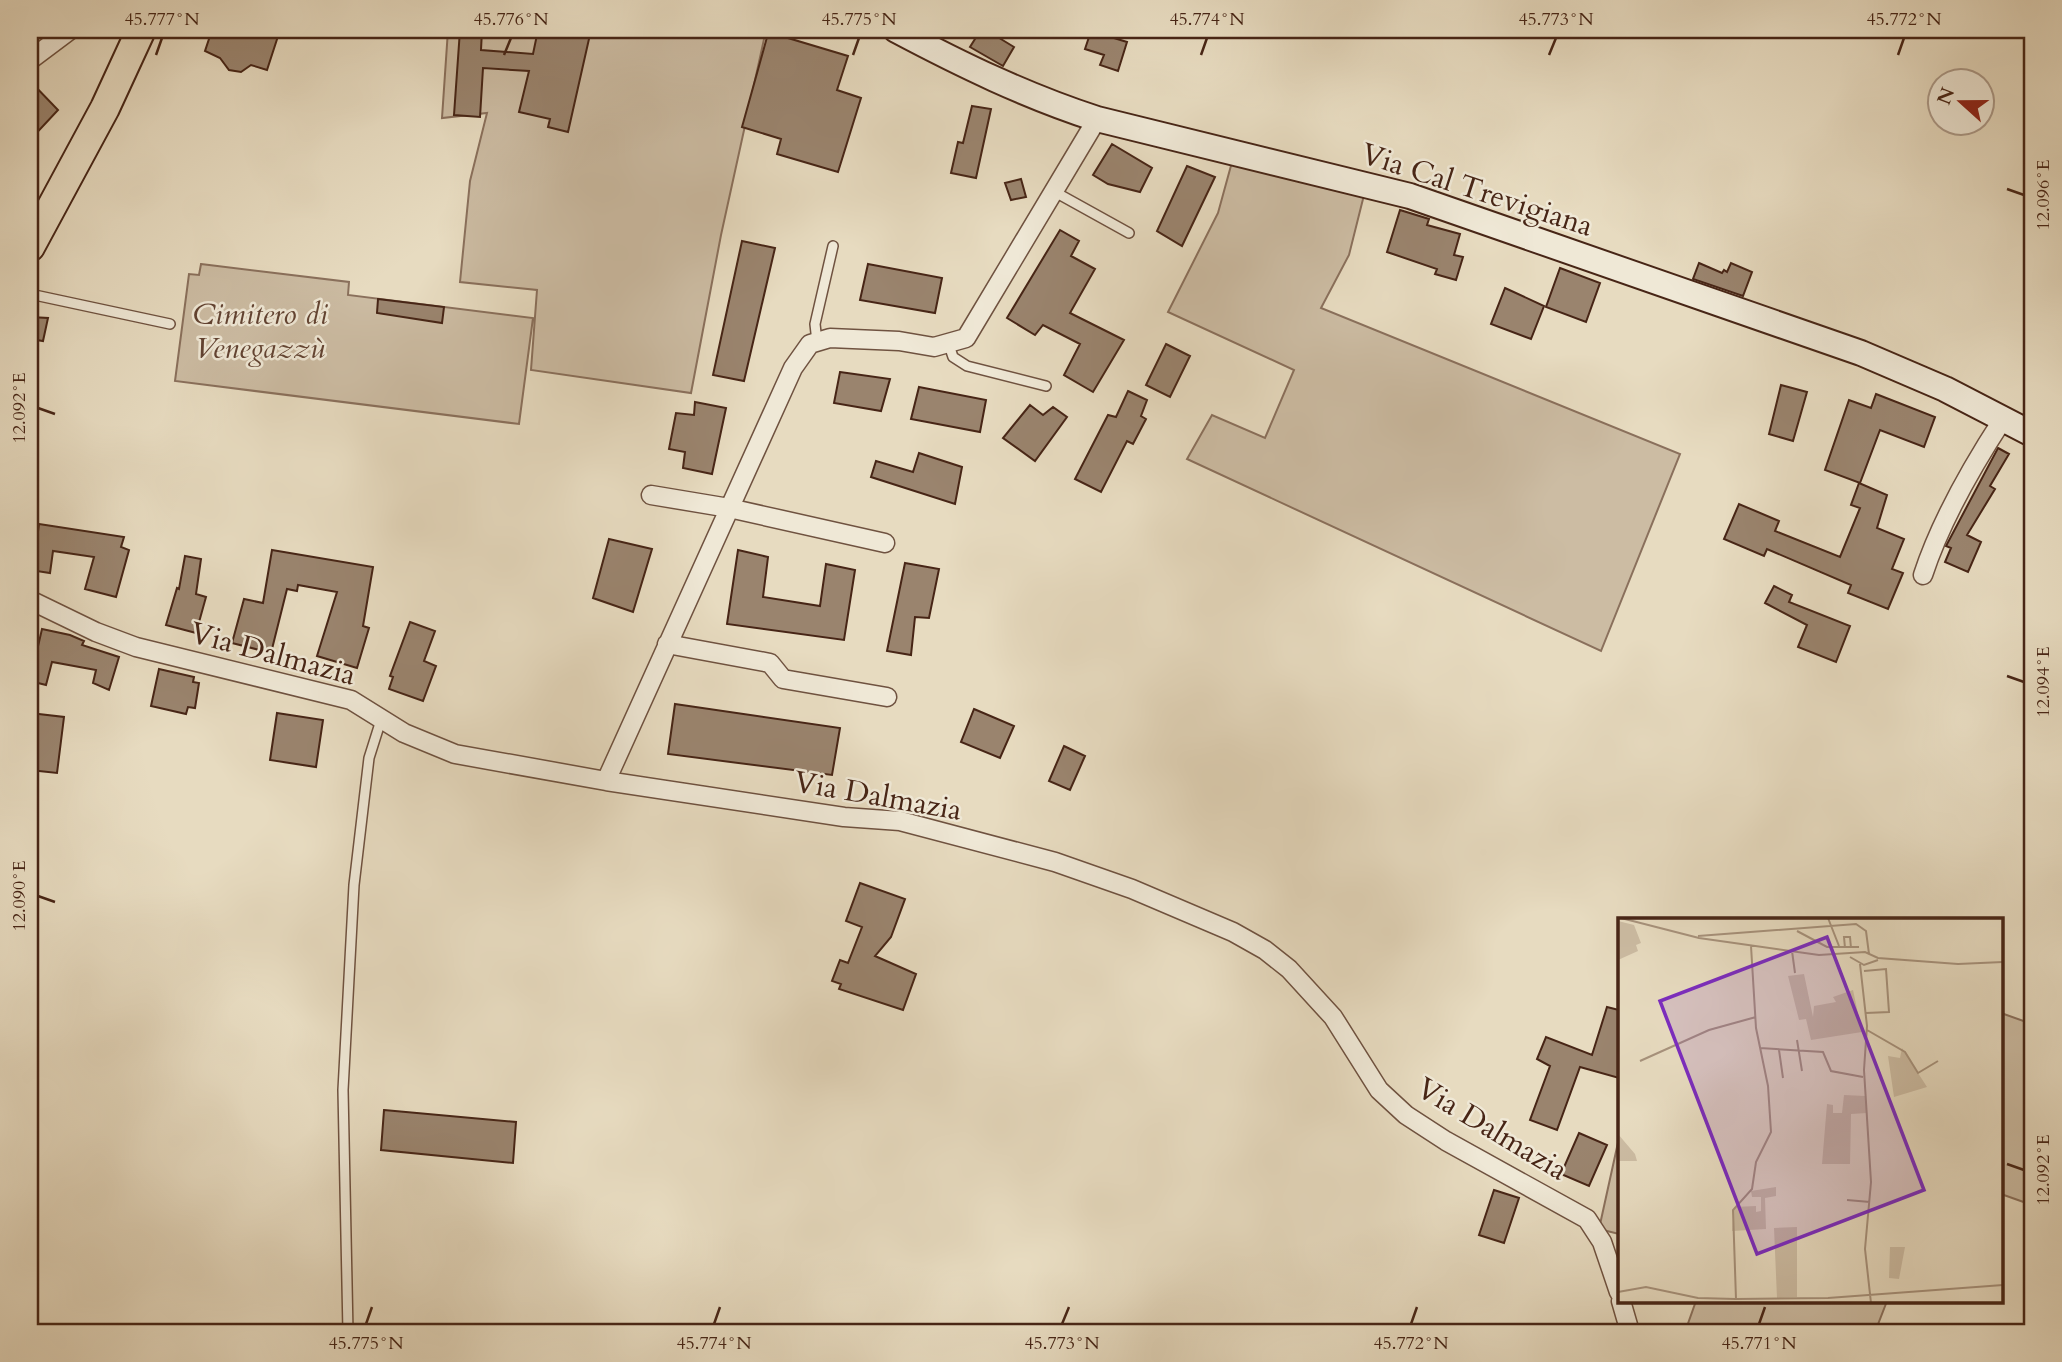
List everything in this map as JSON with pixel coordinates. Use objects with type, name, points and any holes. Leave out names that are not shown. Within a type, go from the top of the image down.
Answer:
[{"type":"main road","points":[[30,247],[105,107],[141,30]]},
{"type":"street","points":[[30,60],[70,30]]},
{"type":"street","name":"Via Cal Trevigiana","points":[[896,30],[1014,90],[1097,119],[1410,196],[1861,353],[2032,434]]},
{"type":"street","points":[[606,781],[793,368],[810,344],[830,338],[900,341],[934,347],[949,345],[966,338],[1097,119]]},
{"type":"street","points":[[1923,575],[1934,543],[1977,458],[2003,419]]},
{"type":"street","points":[[652,495],[729,508],[885,542]]},
{"type":"street","name":"Via Dalmazia","points":[[30,600],[96,632],[136,647],[351,700],[420,742],[455,754],[606,781],[844,817],[900,821],[1055,862],[1132,889],[1233,933],[1265,950],[1289,969],[1333,1017],[1379,1090],[1406,1115],[1446,1141],[1516,1177],[1587,1219],[1602,1242],[1618,1289]]},
{"type":"street","points":[[667,644],[770,663],[783,678],[887,697]]},
{"type":"street","points":[[1621,1302],[1630,1332]]},
{"type":"lane","points":[[1055,192],[1129,233]]},
{"type":"lane","points":[[817,342],[815,324],[834,246]]},
{"type":"lane","points":[[30,294],[170,324]]},
{"type":"lane","points":[[949,345],[953,357],[967,366],[1046,386]]},
{"type":"lane","points":[[348,1332],[343,1090],[354,885],[369,758],[381,720]]},
{"type":"green space","points":[[448,30],[766,30],[721,235],[691,393],[531,370],[537,290],[460,282],[470,181],[487,113],[442,118]]},
{"type":"green space","points":[[1232,162],[1364,195],[1349,255],[1321,308],[1680,454],[1601,651],[1187,459],[1212,415],[1265,438],[1294,370],[1168,312],[1218,213]]},
{"type":"green space","name":"Cimitero di Venegazzù","points":[[201,264],[349,282],[348,295],[533,318],[519,424],[175,381],[189,274],[199,275]]},
{"type":"green space","points":[[2002,1013],[2032,1024],[2032,1205],[2002,1194]]},
{"type":"green space","points":[[1618,1143],[1618,1234],[1599,1229]]},
{"type":"green space","points":[[1696,1302],[1887,1302],[1875,1332],[1685,1332]]},
{"type":"building","points":[[212,30],[280,30],[267,70],[251,65],[241,72],[229,70],[220,58],[205,51]]},
{"type":"building","points":[[460,30],[482,30],[481,50],[533,54],[538,30],[591,30],[568,132],[548,127],[550,119],[519,112],[529,71],[483,68],[480,117],[454,115]]},
{"type":"building","points":[[769,30],[791,30],[788,38],[848,56],[837,90],[861,98],[838,172],[777,154],[781,139],[742,127]]},
{"type":"building","points":[[980,31],[989,36],[991,33],[1014,47],[1003,66],[970,47]]},
{"type":"building","points":[[1091,31],[1127,42],[1118,71],[1100,65],[1104,55],[1085,49]]},
{"type":"building","points":[[30,81],[58,110],[30,140]]},
{"type":"building","points":[[972,106],[991,109],[976,178],[951,173],[958,142],[963,143]]},
{"type":"building","points":[[1112,144],[1152,168],[1140,192],[1108,184],[1093,175]]},
{"type":"building","points":[[1187,166],[1215,177],[1182,246],[1157,231]]},
{"type":"building","points":[[1021,179],[1026,197],[1011,200],[1005,183]]},
{"type":"building","points":[[1400,210],[1429,219],[1427,225],[1460,234],[1454,255],[1463,257],[1456,280],[1435,274],[1437,269],[1387,252]]},
{"type":"building","points":[[1060,230],[1079,241],[1071,256],[1095,269],[1070,313],[1124,340],[1093,392],[1064,375],[1080,344],[1043,325],[1035,335],[1007,318]]},
{"type":"building","points":[[742,241],[775,248],[744,381],[713,375]]},
{"type":"building","points":[[1699,263],[1722,273],[1724,270],[1727,272],[1731,263],[1752,272],[1743,296],[1693,279]]},
{"type":"building","points":[[868,264],[942,278],[935,313],[860,300]]},
{"type":"building","points":[[1560,268],[1600,283],[1586,322],[1546,307]]},
{"type":"building","points":[[1505,288],[1544,306],[1531,339],[1491,324]]},
{"type":"building","points":[[378,299],[444,307],[442,323],[377,313]]},
{"type":"building","points":[[30,317],[48,318],[43,341],[30,339]]},
{"type":"building","points":[[1166,344],[1190,356],[1170,397],[1146,385]]},
{"type":"building","points":[[840,372],[890,379],[881,411],[834,403]]},
{"type":"building","points":[[1781,385],[1807,392],[1793,441],[1769,434]]},
{"type":"building","points":[[919,387],[986,400],[980,432],[911,419]]},
{"type":"building","points":[[1128,391],[1147,400],[1141,416],[1146,419],[1133,444],[1127,441],[1101,492],[1075,479],[1108,415],[1116,417]]},
{"type":"building","points":[[1876,394],[1935,417],[1924,447],[1880,430],[1860,483],[1825,470],[1849,400],[1871,408]]},
{"type":"building","points":[[695,402],[726,408],[712,474],[683,468],[685,452],[669,449],[676,413],[694,415]]},
{"type":"building","points":[[1030,405],[1043,415],[1053,407],[1067,417],[1035,461],[1003,438]]},
{"type":"building","points":[[1998,448],[2009,454],[1990,486],[1995,489],[1967,535],[1981,542],[1968,572],[1945,562],[1951,548],[1946,546]]},
{"type":"building","points":[[919,453],[962,467],[955,504],[871,477],[876,461],[913,472]]},
{"type":"building","points":[[1859,483],[1887,495],[1877,528],[1904,539],[1892,569],[1903,573],[1888,609],[1848,593],[1851,585],[1767,549],[1764,556],[1724,539],[1739,504],[1779,521],[1775,531],[1840,557],[1860,508],[1851,505]]},
{"type":"building","points":[[39,524],[124,537],[121,547],[129,550],[116,597],[85,589],[94,557],[53,551],[50,573],[30,570],[30,546],[36,546]]},
{"type":"building","points":[[609,539],[652,549],[633,612],[593,598]]},
{"type":"building","points":[[272,550],[373,567],[363,626],[369,628],[357,668],[317,656],[337,592],[298,585],[297,591],[287,589],[271,653],[232,643],[244,599],[263,603]]},
{"type":"building","points":[[738,550],[768,557],[763,597],[820,606],[826,564],[855,570],[844,640],[727,624]]},
{"type":"building","points":[[185,556],[201,559],[196,594],[206,597],[196,633],[166,625],[177,588],[179,589]]},
{"type":"building","points":[[905,563],[939,569],[929,618],[915,617],[911,655],[887,651]]},
{"type":"building","points":[[1774,586],[1792,595],[1789,602],[1850,626],[1836,662],[1798,647],[1807,625],[1765,603]]},
{"type":"building","points":[[410,622],[435,631],[424,661],[436,666],[423,701],[389,689],[393,677],[390,676]]},
{"type":"building","points":[[42,629],[70,635],[84,641],[82,645],[119,657],[109,690],[93,683],[96,670],[52,662],[46,685],[30,681]]},
{"type":"building","points":[[159,669],[194,677],[193,682],[199,683],[195,708],[188,707],[186,714],[151,706]]},
{"type":"building","points":[[675,704],[840,728],[832,775],[668,754]]},
{"type":"building","points":[[974,709],[1014,726],[1000,758],[961,742]]},
{"type":"building","points":[[30,713],[64,717],[57,773],[30,770]]},
{"type":"building","points":[[277,713],[323,720],[316,767],[270,760]]},
{"type":"building","points":[[1064,746],[1085,756],[1070,790],[1049,781]]},
{"type":"building","points":[[860,883],[905,899],[891,937],[875,956],[916,974],[903,1010],[839,989],[841,984],[832,981],[840,960],[848,963],[862,927],[846,921]]},
{"type":"building","points":[[1607,1007],[1618,1010],[1618,1078],[1580,1067],[1557,1130],[1530,1120],[1550,1066],[1537,1059],[1546,1037],[1592,1055]]},
{"type":"building","points":[[384,1110],[516,1122],[513,1163],[381,1150]]},
{"type":"building","points":[[1579,1133],[1607,1145],[1589,1186],[1561,1174]]},
{"type":"building","points":[[1494,1190],[1519,1198],[1504,1243],[1479,1235]]}]
